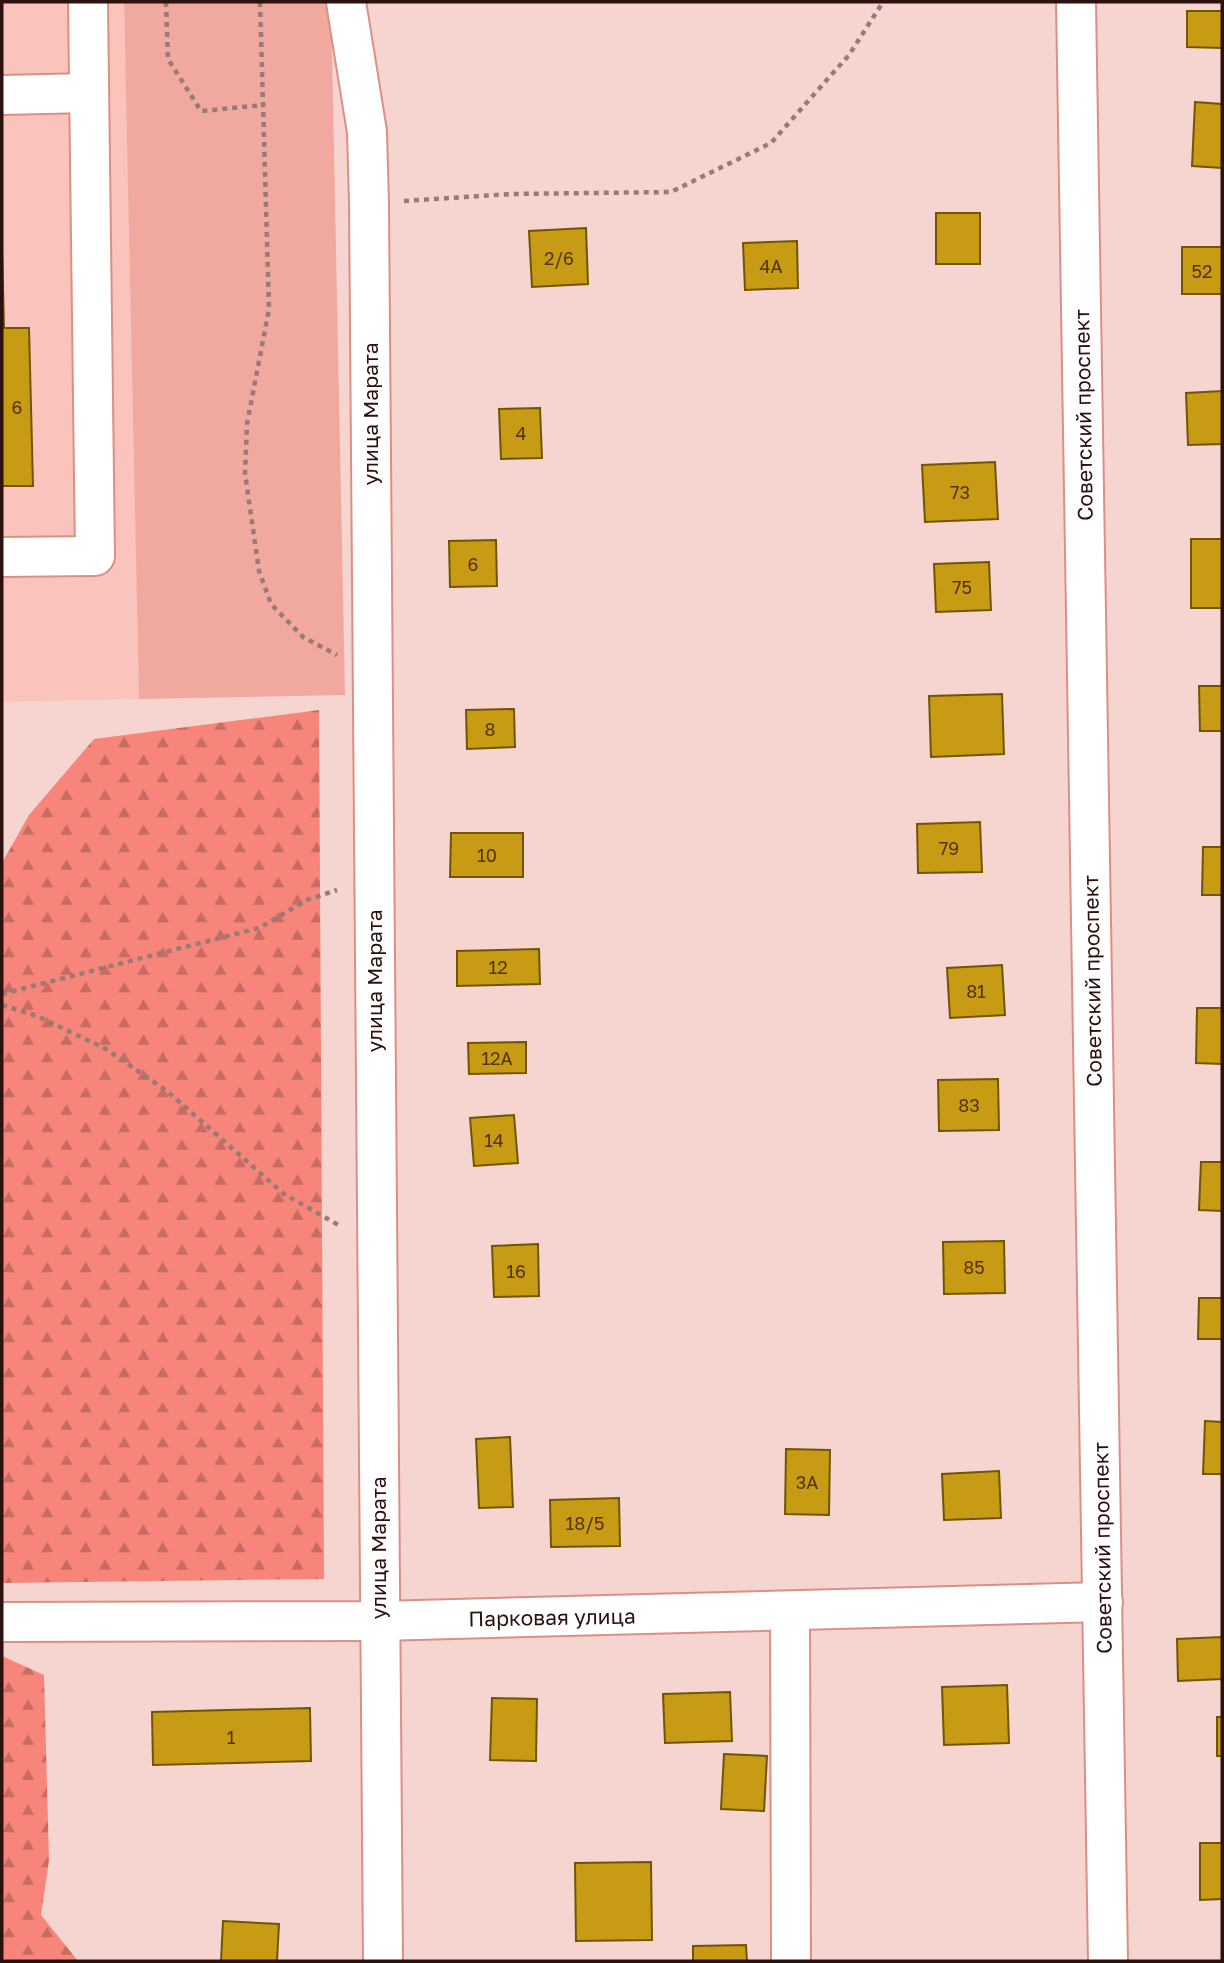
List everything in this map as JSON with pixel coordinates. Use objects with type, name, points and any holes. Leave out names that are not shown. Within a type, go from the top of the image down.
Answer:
[{"type":"street","points":[[2,557],[95,556],[88,2]]},
{"type":"street","name":"улица Марата","points":[[346,2],[367,132],[369,203],[383,1961]]},
{"type":"street","name":"Советский проспект","points":[[1076,2],[1108,1961]]},
{"type":"street","points":[[2,95],[89,93]]},
{"type":"street","name":"Парковая улица","points":[[2,1622],[379,1621],[1103,1602]]},
{"type":"street","points":[[790,1611],[791,1961]]},
{"type":"path","points":[[166,2],[168,59],[201,111],[264,106]]},
{"type":"path","points":[[260,2],[270,309],[247,424],[245,473],[259,572],[271,604],[303,637],[372,674]]},
{"type":"path","points":[[369,203],[511,194],[671,192],[771,143],[849,54],[883,2]]},
{"type":"path","points":[[2,994],[259,928],[307,900],[373,878]]},
{"type":"path","points":[[2,1005],[37,1016],[106,1049],[167,1091],[284,1195],[376,1247]]},
{"type":"shaded area","points":[[2,2],[124,2],[139,699],[2,702]]},
{"type":"shaded area","points":[[124,2],[331,2],[345,695],[139,699]]},
{"type":"green space","points":[[319,710],[324,1579],[2,1583],[2,863],[29,815],[94,739]]},
{"type":"green space","points":[[2,1656],[44,1675],[49,1860],[41,1915],[78,1961],[2,1961]]},
{"type":"building","points":[[1187,11],[1222,11],[1222,48],[1187,47]]},
{"type":"building","points":[[1195,102],[1222,104],[1222,168],[1192,166]]},
{"type":"building","points":[[936,213],[980,213],[980,264],[936,264]]},
{"type":"building","points":[[586,228],[588,284],[532,287],[529,231]]},
{"type":"building","points":[[797,241],[798,288],[745,290],[743,243]]},
{"type":"building","points":[[1182,247],[1222,247],[1222,294],[1182,294]]},
{"type":"building","points":[[2,248],[4,328],[29,328],[33,486],[2,486]]},
{"type":"building","points":[[1222,391],[1222,444],[1188,445],[1186,393]]},
{"type":"building","points":[[540,408],[542,458],[501,459],[499,409]]},
{"type":"building","points":[[995,462],[998,519],[925,522],[922,465]]},
{"type":"building","points":[[1191,539],[1222,539],[1222,608],[1191,608]]},
{"type":"building","points":[[496,540],[497,586],[450,587],[449,541]]},
{"type":"building","points":[[989,562],[991,610],[936,612],[934,564]]},
{"type":"building","points":[[1199,686],[1222,686],[1222,731],[1200,731]]},
{"type":"building","points":[[1002,694],[1004,754],[931,757],[929,696]]},
{"type":"building","points":[[514,709],[515,747],[467,749],[466,710]]},
{"type":"building","points":[[980,822],[982,872],[918,873],[917,824]]},
{"type":"building","points":[[451,833],[523,833],[523,877],[450,877]]},
{"type":"building","points":[[1203,847],[1222,847],[1222,895],[1202,895]]},
{"type":"building","points":[[539,949],[540,984],[457,986],[457,951]]},
{"type":"building","points":[[1002,965],[1005,1015],[950,1018],[947,968]]},
{"type":"building","points":[[1197,1008],[1222,1008],[1222,1064],[1196,1063]]},
{"type":"building","points":[[526,1042],[526,1073],[469,1074],[468,1043]]},
{"type":"building","points":[[998,1079],[999,1130],[939,1131],[938,1080]]},
{"type":"building","points":[[514,1115],[518,1163],[474,1166],[470,1118]]},
{"type":"building","points":[[1201,1162],[1222,1162],[1222,1211],[1199,1210]]},
{"type":"building","points":[[1004,1241],[1005,1293],[944,1294],[943,1242]]},
{"type":"building","points":[[538,1244],[539,1296],[494,1297],[492,1246]]},
{"type":"building","points":[[1199,1298],[1222,1298],[1222,1339],[1198,1339]]},
{"type":"building","points":[[1205,1421],[1222,1422],[1222,1474],[1203,1474]]},
{"type":"building","points":[[510,1437],[513,1507],[479,1508],[476,1439]]},
{"type":"building","points":[[786,1449],[830,1450],[829,1515],[785,1514]]},
{"type":"building","points":[[999,1471],[1001,1518],[944,1520],[942,1474]]},
{"type":"building","points":[[619,1498],[620,1546],[551,1547],[550,1500]]},
{"type":"building","points":[[1222,1637],[1222,1679],[1178,1681],[1177,1639]]},
{"type":"building","points":[[1007,1685],[1009,1743],[944,1745],[942,1687]]},
{"type":"building","points":[[730,1692],[732,1741],[665,1743],[663,1694]]},
{"type":"building","points":[[492,1698],[537,1699],[536,1761],[490,1760]]},
{"type":"building","points":[[310,1708],[311,1761],[153,1765],[152,1712]]},
{"type":"building","points":[[1217,1717],[1222,1717],[1222,1756],[1217,1756]]},
{"type":"building","points":[[724,1754],[767,1756],[764,1811],[721,1809]]},
{"type":"building","points":[[1200,1843],[1222,1843],[1222,1899],[1200,1900]]},
{"type":"building","points":[[651,1862],[652,1940],[576,1941],[575,1863]]},
{"type":"building","points":[[223,1921],[279,1924],[277,1961],[221,1961]]},
{"type":"building","points":[[746,1945],[747,1961],[693,1961],[693,1946]]}]
